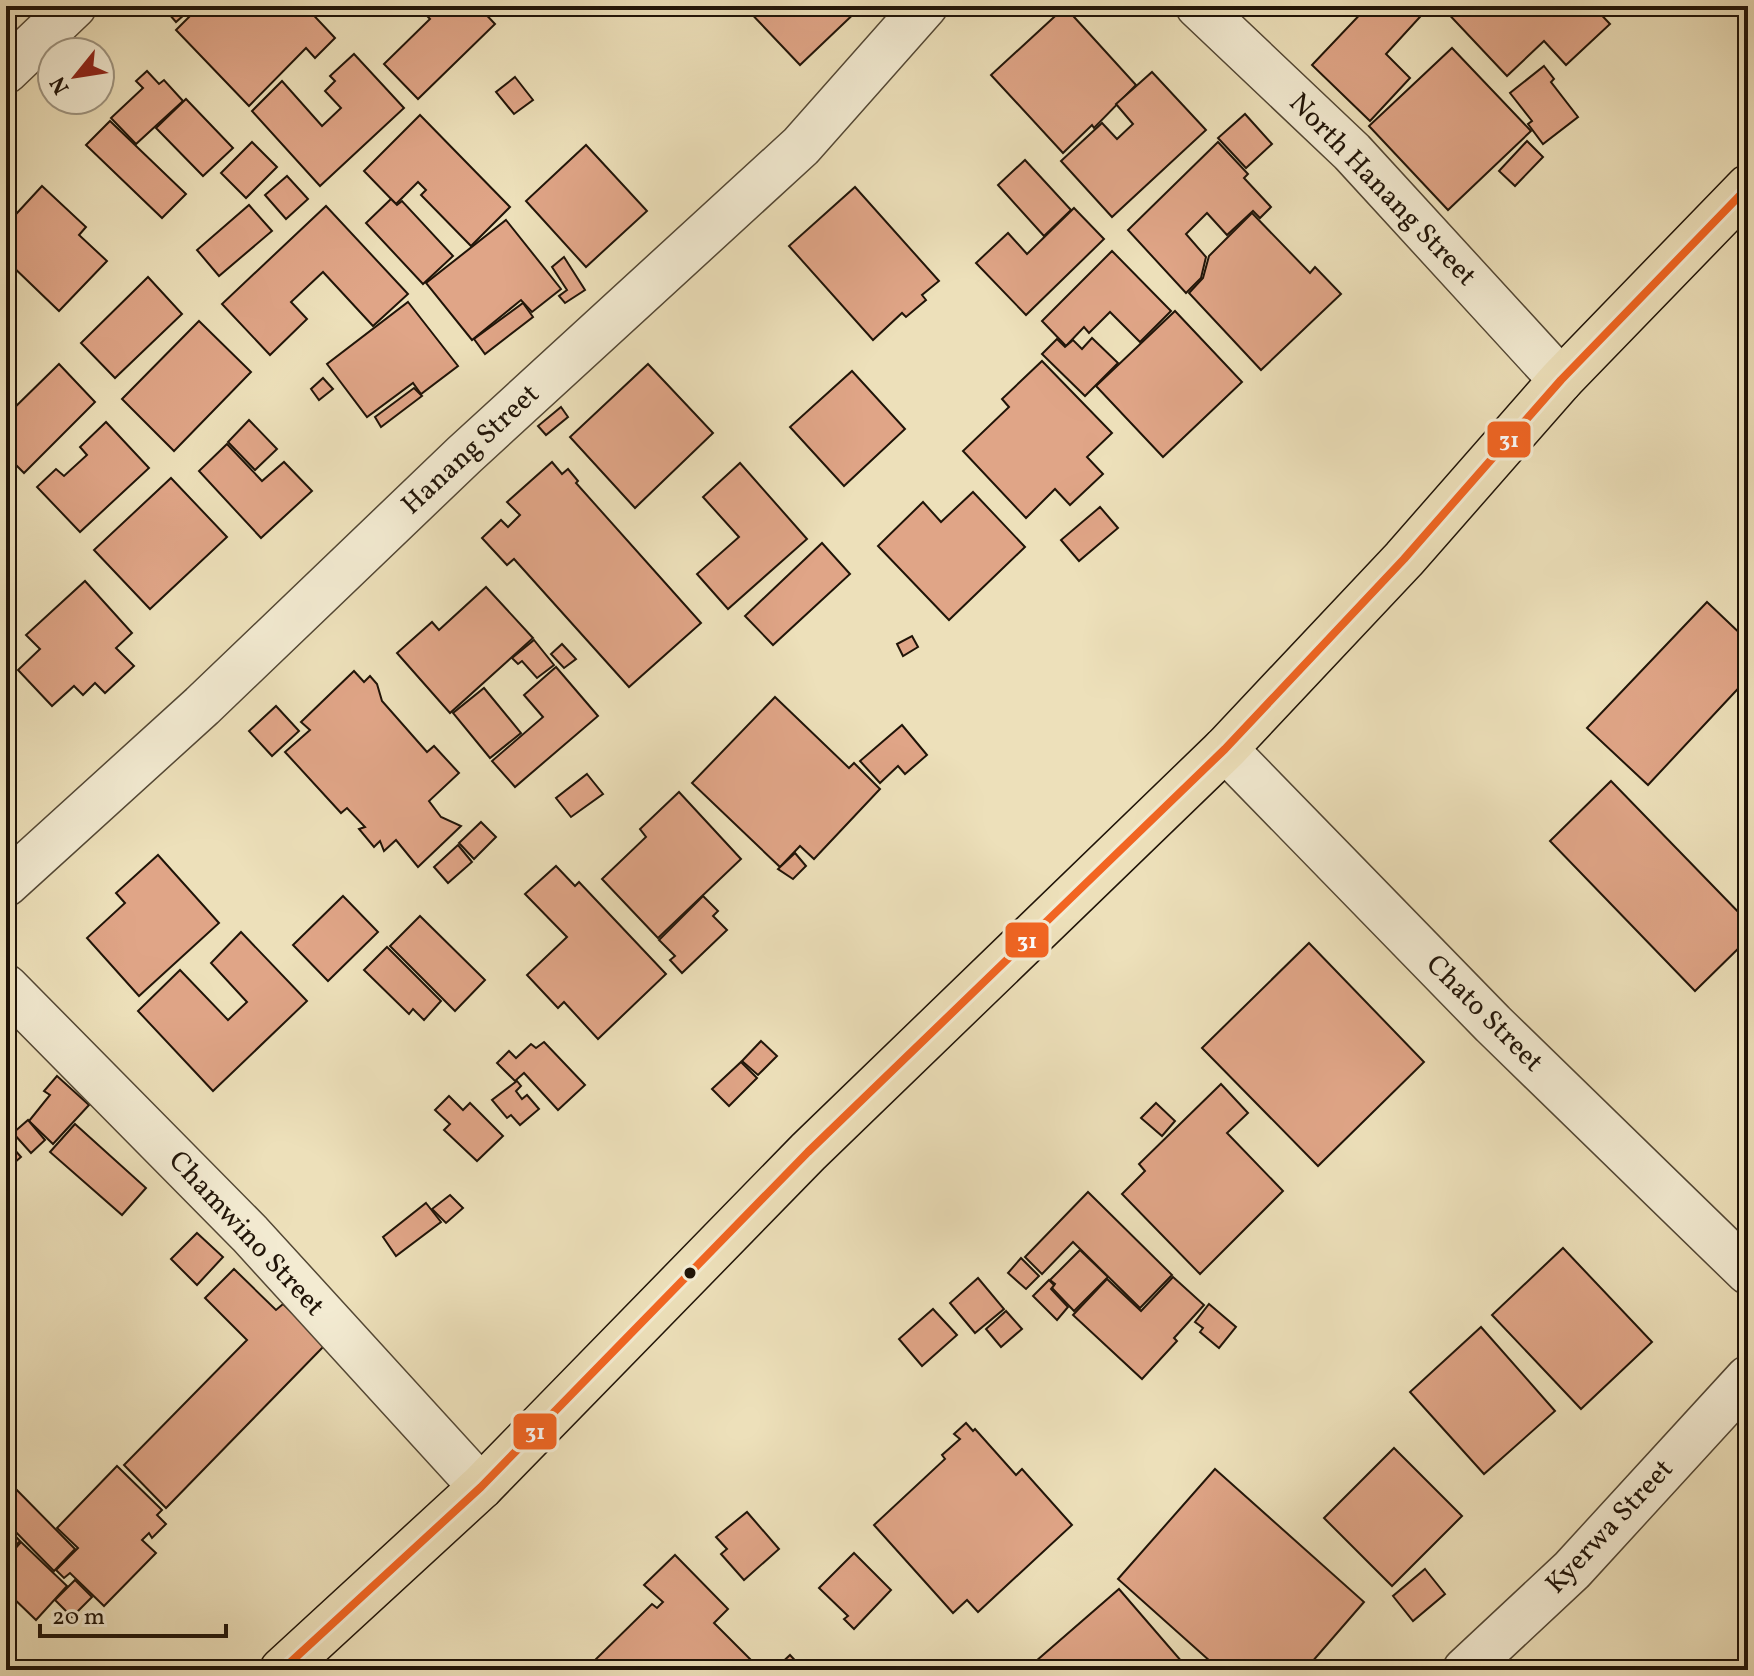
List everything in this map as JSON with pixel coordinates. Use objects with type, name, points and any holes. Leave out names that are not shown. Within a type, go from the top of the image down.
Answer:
[{"type":"main road","points":[[282,1670],[481,1487],[808,1152],[1225,749],[1404,559],[1561,380],[1748,187]]},
{"type":"street","points":[[6,71],[74,6]]},
{"type":"street","name":"Hanang Street","points":[[6,884],[202,706],[464,455],[801,146],[925,6]]},
{"type":"street","name":"North Hanang Street","points":[[1198,6],[1352,152],[1561,380]]},
{"type":"street","name":"Chato Street","points":[[1225,749],[1493,1024],[1748,1272]]},
{"type":"street","name":"Chamwino Street","points":[[6,987],[250,1234],[481,1487]]},
{"type":"street","name":"Kyerwa Street","points":[[1465,1670],[1572,1570],[1748,1378]]},
{"type":"building","points":[[162,6],[194,6],[176,22]]},
{"type":"building","points":[[200,6],[209,11],[214,6],[305,6],[335,38],[315,58],[306,48],[249,106],[176,30]]},
{"type":"building","points":[[418,6],[478,6],[495,24],[418,99],[384,64],[430,19]]},
{"type":"building","points":[[744,6],[862,6],[800,65]]},
{"type":"building","points":[[1368,6],[1430,6],[1386,54],[1410,78],[1370,121],[1312,65]]},
{"type":"building","points":[[1441,6],[1593,6],[1610,24],[1566,65],[1544,41],[1507,76]]},
{"type":"building","points":[[1065,7],[1136,85],[1094,128],[1092,125],[1063,153],[991,75]]},
{"type":"building","points":[[1452,48],[1531,131],[1448,210],[1369,126]]},
{"type":"building","points":[[354,54],[404,108],[320,186],[252,111],[282,81],[322,126],[341,108],[325,91],[335,81],[330,76]]},
{"type":"building","points":[[1544,66],[1554,79],[1551,82],[1578,117],[1543,144],[1528,124],[1532,121],[1510,93]]},
{"type":"building","points":[[147,71],[159,84],[164,80],[183,101],[136,144],[111,118],[143,88],[136,81]]},
{"type":"building","points":[[1152,72],[1206,130],[1112,217],[1061,161],[1102,123],[1117,139],[1133,124],[1116,104]]},
{"type":"building","points":[[515,77],[533,100],[514,114],[496,92]]},
{"type":"building","points":[[186,99],[233,148],[203,176],[156,128]]},
{"type":"building","points":[[1245,114],[1272,144],[1246,168],[1218,138]]},
{"type":"building","points":[[420,115],[510,207],[471,246],[421,195],[426,190],[418,182],[396,204],[364,171]]},
{"type":"building","points":[[110,121],[186,194],[162,218],[86,145]]},
{"type":"building","points":[[1527,141],[1543,157],[1515,186],[1499,171]]},
{"type":"building","points":[[252,142],[277,167],[246,198],[221,173]]},
{"type":"building","points":[[1218,142],[1248,174],[1244,178],[1271,207],[1260,218],[1253,211],[1227,235],[1207,213],[1186,234],[1206,257],[1201,278],[1186,293],[1128,230]]},
{"type":"building","points":[[586,145],[647,211],[586,267],[526,201]]},
{"type":"building","points":[[1025,160],[1071,210],[1044,236],[998,185]]},
{"type":"building","points":[[287,176],[308,199],[286,219],[265,195]]},
{"type":"building","points":[[42,186],[86,227],[79,235],[107,261],[59,311],[6,260],[6,225]]},
{"type":"building","points":[[855,187],[939,281],[922,295],[926,300],[906,317],[902,313],[873,340],[789,246]]},
{"type":"building","points":[[391,199],[397,205],[402,201],[453,256],[423,284],[366,223]]},
{"type":"building","points":[[249,205],[272,231],[219,276],[197,250]]},
{"type":"building","points":[[326,206],[408,294],[373,326],[323,272],[291,302],[307,319],[270,355],[222,304]]},
{"type":"building","points":[[1074,208],[1104,239],[1026,315],[976,263],[1008,233],[1027,254]]},
{"type":"building","points":[[1252,213],[1310,273],[1315,267],[1341,294],[1261,370],[1189,293],[1203,278],[1209,256]]},
{"type":"building","points":[[506,220],[561,289],[532,312],[521,300],[472,340],[426,283]]},
{"type":"building","points":[[1112,251],[1171,311],[1140,342],[1110,312],[1089,333],[1084,327],[1066,346],[1042,321]]},
{"type":"building","points":[[564,257],[585,290],[565,303],[559,296],[567,290],[552,267]]},
{"type":"building","points":[[148,277],[182,314],[115,378],[81,343]]},
{"type":"building","points":[[408,302],[458,366],[421,394],[413,383],[367,417],[327,364]]},
{"type":"building","points":[[523,303],[533,317],[485,354],[474,339]]},
{"type":"building","points":[[1175,311],[1242,382],[1163,457],[1096,386]]},
{"type":"building","points":[[199,321],[251,372],[174,451],[122,399]]},
{"type":"building","points":[[1092,338],[1118,363],[1085,396],[1042,354],[1057,339],[1065,347],[1073,340],[1082,349]]},
{"type":"building","points":[[1042,361],[1112,433],[1087,457],[1103,474],[1070,505],[1055,489],[1026,518],[963,451],[1009,407],[1002,399]]},
{"type":"building","points":[[59,364],[95,402],[24,473],[6,455],[6,416]]},
{"type":"building","points":[[648,364],[713,433],[635,508],[570,437]]},
{"type":"building","points":[[852,371],[905,429],[844,486],[790,427]]},
{"type":"building","points":[[323,378],[333,389],[319,400],[311,389]]},
{"type":"building","points":[[414,388],[422,396],[381,427],[375,417]]},
{"type":"building","points":[[561,407],[568,417],[546,435],[538,426]]},
{"type":"building","points":[[249,420],[277,449],[255,470],[228,442]]},
{"type":"building","points":[[106,422],[149,468],[80,532],[37,487],[56,469],[64,476],[87,455],[80,447]]},
{"type":"building","points":[[227,444],[262,481],[284,462],[312,491],[261,538],[199,471]]},
{"type":"building","points":[[552,462],[562,474],[568,469],[578,481],[576,483],[701,623],[629,687],[514,559],[507,565],[482,538],[501,520],[508,527],[520,515],[507,502]]},
{"type":"building","points":[[740,463],[807,539],[728,609],[697,574],[739,537],[703,497]]},
{"type":"building","points":[[171,478],[227,537],[150,609],[94,550]]},
{"type":"building","points":[[973,492],[1025,547],[949,620],[878,546],[923,502],[941,522]]},
{"type":"building","points":[[1100,507],[1118,528],[1079,561],[1061,540]]},
{"type":"building","points":[[822,543],[850,574],[773,645],[745,616]]},
{"type":"building","points":[[85,581],[132,633],[116,648],[134,666],[105,693],[95,683],[83,695],[74,686],[52,706],[18,670],[40,649],[26,635]]},
{"type":"building","points":[[486,587],[533,638],[450,713],[397,653],[432,622],[439,630]]},
{"type":"building","points":[[1707,602],[1748,641],[1748,678],[1648,785],[1587,728]]},
{"type":"building","points":[[912,636],[918,647],[903,656],[897,644]]},
{"type":"building","points":[[534,640],[554,665],[537,678],[522,661],[518,664],[512,658]]},
{"type":"building","points":[[562,644],[576,659],[564,668],[551,654]]},
{"type":"building","points":[[556,667],[598,716],[515,787],[492,761],[543,717],[524,695]]},
{"type":"building","points":[[354,671],[364,682],[370,676],[377,684],[382,701],[427,752],[434,746],[459,773],[429,801],[441,817],[461,826],[418,867],[396,840],[384,851],[380,841],[374,847],[359,829],[365,827],[347,808],[341,813],[285,752],[310,730],[301,722]]},
{"type":"building","points":[[484,688],[521,733],[490,758],[453,713]]},
{"type":"building","points":[[775,697],[849,768],[854,763],[880,789],[814,859],[800,846],[780,867],[692,783]]},
{"type":"building","points":[[276,706],[299,731],[272,756],[249,731]]},
{"type":"building","points":[[902,725],[927,755],[905,774],[898,766],[880,783],[860,761]]},
{"type":"building","points":[[587,774],[603,794],[571,817],[556,798]]},
{"type":"building","points":[[1611,781],[1748,922],[1748,939],[1695,991],[1550,841]]},
{"type":"building","points":[[679,792],[741,859],[658,938],[602,879],[646,837],[640,829]]},
{"type":"building","points":[[481,822],[496,837],[474,859],[459,843]]},
{"type":"building","points":[[458,845],[472,862],[448,883],[434,867]]},
{"type":"building","points":[[795,853],[806,866],[793,879],[778,869]]},
{"type":"building","points":[[158,855],[219,923],[139,996],[87,938],[125,903],[116,893]]},
{"type":"building","points":[[556,866],[575,886],[579,882],[666,974],[598,1039],[564,1002],[558,1008],[527,975],[567,937],[525,894]]},
{"type":"building","points":[[343,896],[378,932],[328,981],[293,945]]},
{"type":"building","points":[[703,896],[718,911],[713,916],[727,930],[682,973],[670,960],[675,956],[659,940]]},
{"type":"building","points":[[420,916],[485,980],[455,1011],[390,946]]},
{"type":"building","points":[[241,932],[307,1001],[213,1091],[138,1011],[180,970],[228,1020],[247,1002],[211,963]]},
{"type":"building","points":[[1309,943],[1424,1062],[1318,1166],[1202,1048]]},
{"type":"building","points":[[387,947],[441,1001],[424,1020],[413,1009],[409,1014],[364,970]]},
{"type":"building","points":[[761,1041],[777,1056],[758,1075],[742,1061]]},
{"type":"building","points":[[544,1042],[585,1085],[558,1110],[524,1073],[515,1081],[497,1063],[509,1051],[516,1058],[531,1044],[536,1048]]},
{"type":"building","points":[[741,1062],[757,1078],[729,1106],[712,1089]]},
{"type":"building","points":[[57,1076],[89,1105],[53,1144],[29,1121],[50,1095],[44,1091]]},
{"type":"building","points":[[517,1081],[521,1086],[516,1091],[522,1099],[527,1095],[539,1109],[520,1125],[511,1115],[507,1118],[492,1100]]},
{"type":"building","points":[[1221,1084],[1248,1113],[1227,1133],[1283,1191],[1200,1274],[1122,1194],[1145,1171],[1139,1164]]},
{"type":"building","points":[[449,1096],[463,1110],[470,1103],[503,1136],[477,1161],[444,1130],[450,1124],[435,1110]]},
{"type":"building","points":[[1156,1103],[1175,1121],[1162,1136],[1141,1118]]},
{"type":"building","points":[[28,1120],[45,1140],[31,1153],[13,1133]]},
{"type":"building","points":[[75,1124],[146,1188],[122,1215],[50,1152]]},
{"type":"building","points":[[6,1140],[21,1157],[6,1170]]},
{"type":"building","points":[[1088,1192],[1172,1275],[1140,1308],[1073,1242],[1042,1274],[1025,1257]]},
{"type":"building","points":[[450,1195],[463,1208],[446,1223],[432,1209]]},
{"type":"building","points":[[426,1203],[441,1222],[396,1256],[383,1237]]},
{"type":"building","points":[[197,1233],[223,1257],[197,1285],[171,1259]]},
{"type":"building","points":[[1563,1248],[1652,1342],[1581,1409],[1492,1315]]},
{"type":"building","points":[[1080,1250],[1108,1277],[1074,1311],[1052,1288],[1055,1284],[1050,1280]]},
{"type":"building","points":[[1021,1258],[1039,1276],[1026,1289],[1008,1273]]},
{"type":"building","points":[[234,1269],[276,1310],[283,1304],[325,1345],[166,1508],[124,1465],[247,1340],[205,1298]]},
{"type":"building","points":[[1173,1277],[1204,1305],[1174,1338],[1177,1341],[1142,1379],[1073,1315],[1107,1279],[1141,1311]]},
{"type":"building","points":[[978,1278],[1004,1309],[975,1333],[950,1303]]},
{"type":"building","points":[[1049,1280],[1054,1285],[1051,1289],[1068,1307],[1057,1320],[1033,1296]]},
{"type":"building","points":[[1209,1304],[1236,1327],[1219,1348],[1200,1332],[1203,1328],[1195,1322]]},
{"type":"building","points":[[933,1309],[957,1335],[922,1366],[899,1339]]},
{"type":"building","points":[[1006,1311],[1022,1329],[1001,1347],[986,1329]]},
{"type":"building","points":[[1481,1327],[1555,1411],[1484,1474],[1410,1392]]},
{"type":"building","points":[[966,1423],[1016,1475],[1022,1469],[1072,1525],[978,1612],[967,1600],[953,1613],[874,1525],[945,1459],[942,1455],[960,1439],[954,1434]]},
{"type":"building","points":[[1394,1448],[1462,1516],[1392,1586],[1324,1518]]},
{"type":"building","points":[[117,1466],[162,1510],[157,1515],[166,1524],[152,1538],[149,1533],[142,1540],[156,1553],[104,1606],[70,1573],[64,1578],[56,1570],[78,1548],[57,1528]]},
{"type":"building","points":[[1215,1469],[1364,1602],[1305,1670],[1220,1670],[1118,1579]]},
{"type":"building","points":[[6,1479],[75,1549],[54,1571],[6,1522]]},
{"type":"building","points":[[747,1512],[779,1549],[744,1580],[721,1554],[727,1549],[716,1537]]},
{"type":"building","points":[[6,1526],[20,1541],[6,1556]]},
{"type":"building","points":[[21,1542],[67,1586],[36,1620],[6,1591],[6,1559]]},
{"type":"building","points":[[854,1553],[891,1590],[854,1629],[844,1619],[848,1616],[819,1588]]},
{"type":"building","points":[[675,1555],[728,1609],[714,1623],[761,1670],[599,1670],[592,1663],[652,1604],[657,1608],[663,1602],[644,1585]]},
{"type":"building","points":[[1425,1569],[1445,1594],[1413,1621],[1393,1596]]},
{"type":"building","points":[[75,1580],[92,1597],[72,1617],[55,1600]]},
{"type":"building","points":[[1119,1589],[1189,1670],[1029,1670],[1028,1668]]},
{"type":"building","points":[[790,1655],[804,1670],[774,1670]]},
{"type":"transit line","name":"31","points":[[282,1670],[481,1487],[808,1152],[1225,749],[1404,559],[1561,380],[1748,187]]}]
